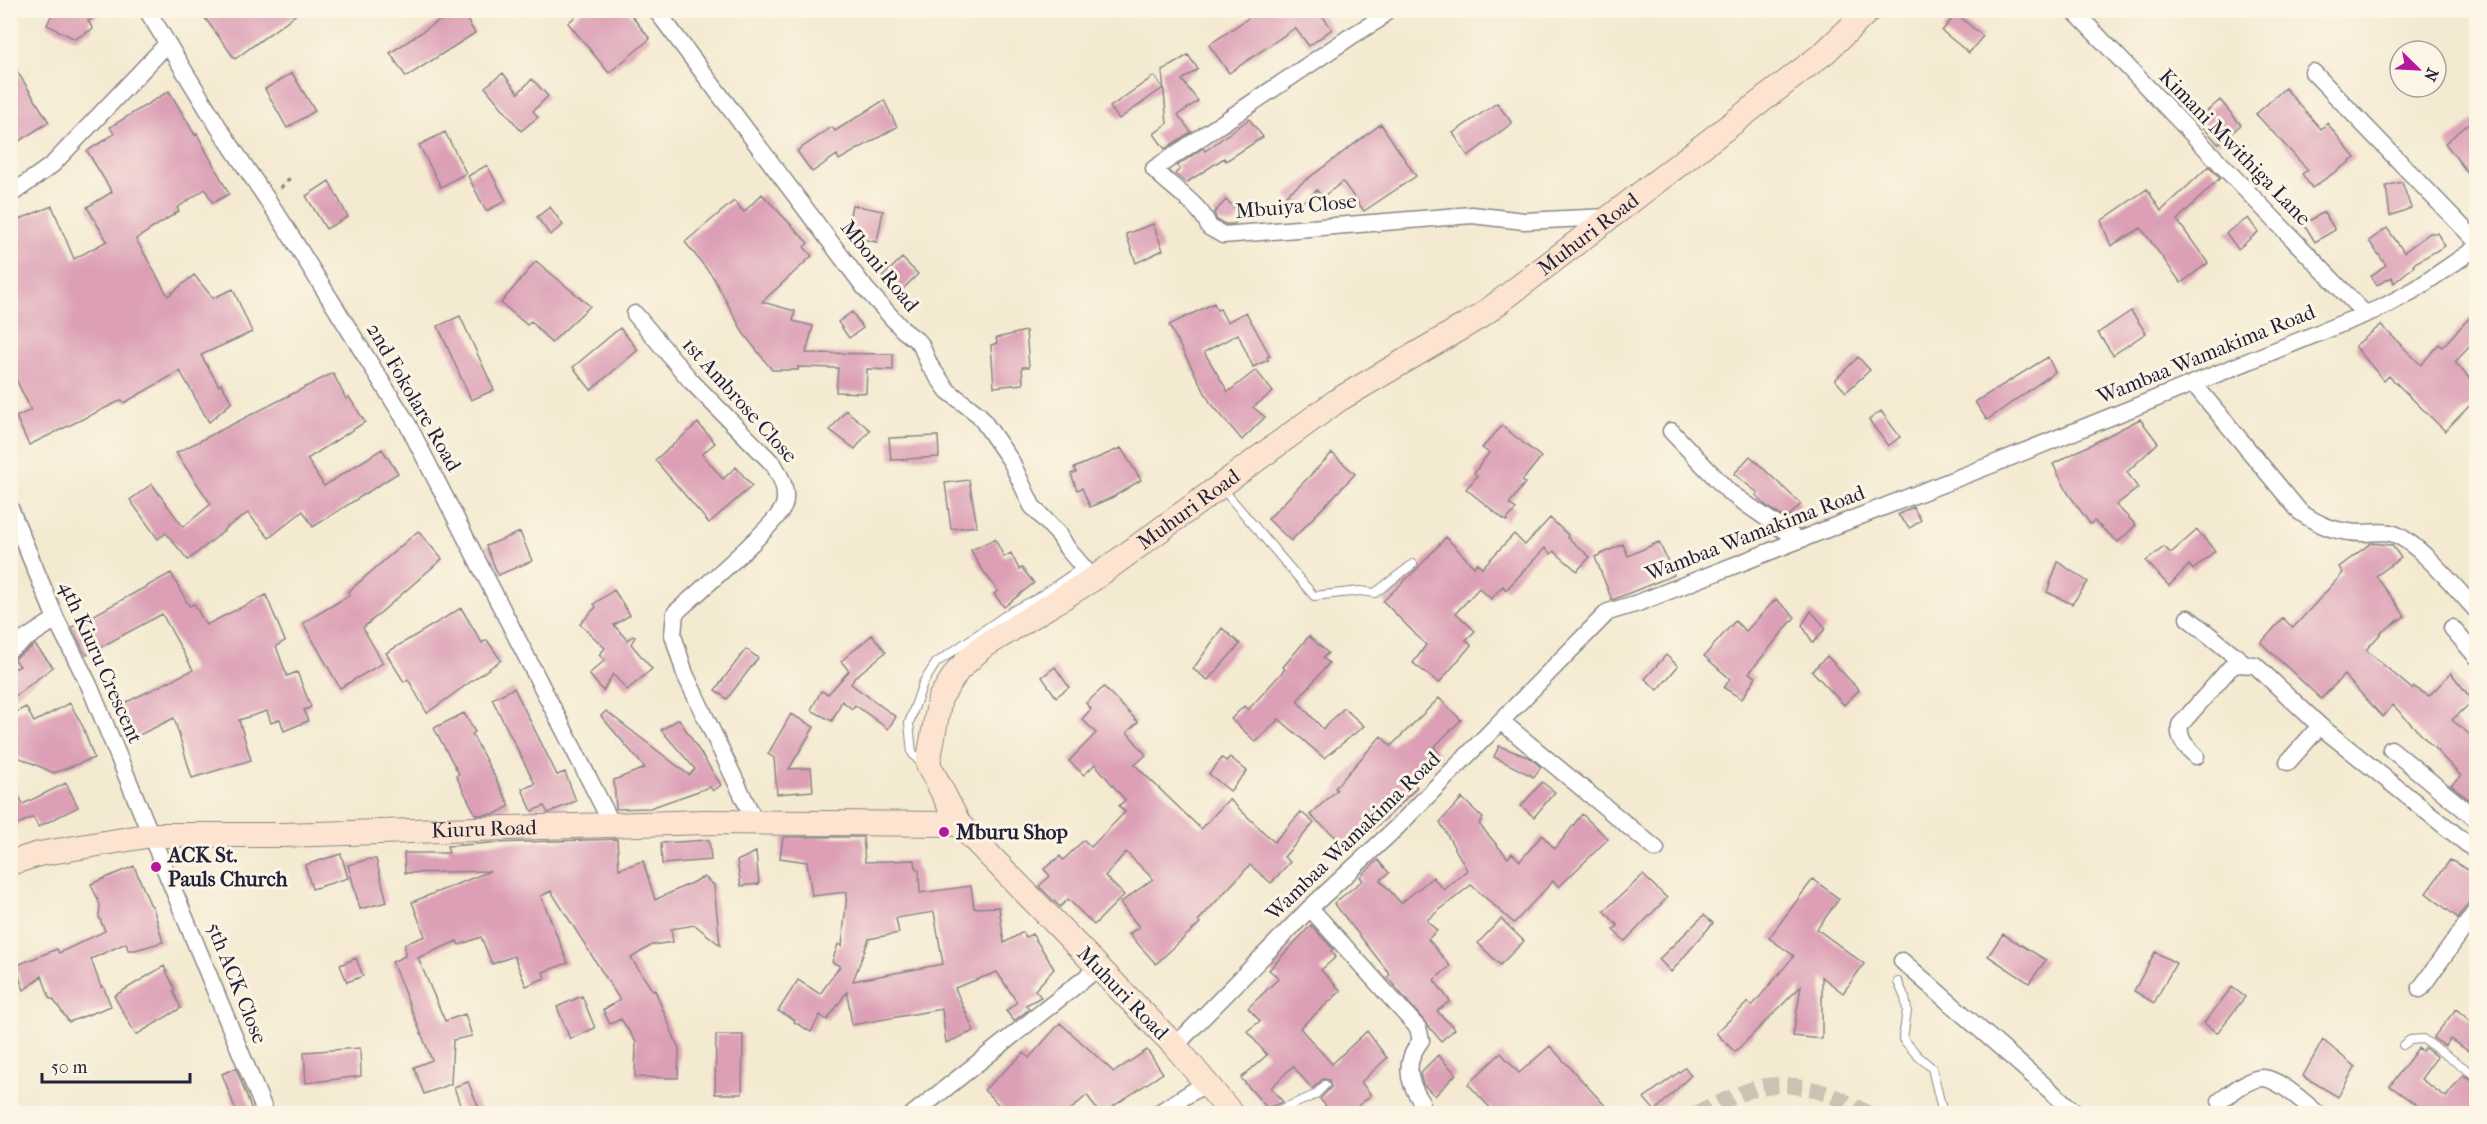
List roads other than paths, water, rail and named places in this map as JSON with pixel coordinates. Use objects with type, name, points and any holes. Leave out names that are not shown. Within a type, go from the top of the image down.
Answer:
[{"type":"main road","name":"Muhuri Road","points":[[1232,1113],[1175,1046],[959,824],[928,764],[940,698],[958,670],[981,648],[1088,573],[1221,487],[1338,400],[1481,316],[1824,53],[1869,10]]},
{"type":"main road","name":"Kiuru Road","points":[[10,863],[39,854],[152,835],[283,836],[612,824],[755,822],[959,824]]},
{"type":"street","name":"2nd Fokolare Road","points":[[147,10],[219,128],[281,220],[407,423],[612,824]]},
{"type":"street","name":"Mboni Road","points":[[656,10],[865,288],[903,330],[920,343],[930,366],[948,392],[979,415],[1011,460],[1032,506],[1060,536],[1088,573]]},
{"type":"street","name":"Mbuiya Close","points":[[1387,10],[1378,20],[1154,169],[1168,185],[1205,215],[1209,227],[1223,235],[1472,215],[1524,220],[1608,217]]},
{"type":"street","name":"Kimani Mwithiga Lane","points":[[2073,10],[2365,314]]},
{"type":"street","points":[[10,195],[52,165],[167,44]]},
{"type":"street","points":[[2313,72],[2476,241]]},
{"type":"street","name":"Wambaa Wamakima Road","points":[[1175,1046],[1310,908],[1396,828],[1502,722],[1608,612],[1638,603],[2365,314],[2416,289],[2476,248]]},
{"type":"street","name":"1st Ambrose Close","points":[[635,314],[691,381],[774,465],[784,482],[784,506],[771,526],[675,613],[673,635],[685,674],[755,822]]},
{"type":"street","points":[[2193,383],[2300,512],[2320,526],[2348,533],[2391,533],[2406,541],[2421,552],[2476,610]]},
{"type":"street","points":[[1671,431],[1729,492],[1798,540]]},
{"type":"street","name":"4th Kiuru Crescent","points":[[10,508],[56,620],[89,685],[152,835]]},
{"type":"street","points":[[2188,618],[2244,663]]},
{"type":"street","points":[[10,649],[56,620]]},
{"type":"street","points":[[2452,628],[2476,656]]},
{"type":"street","points":[[2196,756],[2183,743],[2179,734],[2180,725],[2222,675],[2236,664],[2255,665],[2320,726],[2476,851]]},
{"type":"street","points":[[1502,722],[1656,849]]},
{"type":"street","points":[[2288,762],[2320,726]]},
{"type":"street","points":[[2391,749],[2476,819]]},
{"type":"street","name":"5th ACK Close","points":[[152,835],[266,1113]]},
{"type":"street","points":[[1310,908],[1418,1028],[1421,1040],[1410,1054],[1410,1067],[1411,1082],[1421,1101]]},
{"type":"street","points":[[2420,989],[2476,910]]},
{"type":"street","points":[[1902,961],[2077,1113]]},
{"type":"street","points":[[913,1113],[1098,968]]},
{"type":"street","points":[[2220,1101],[2247,1083],[2261,1078],[2274,1082],[2318,1113]]},
{"type":"street","points":[[1157,1113],[1206,1083]]},
{"type":"lane","points":[[1221,487],[1314,596],[1360,591],[1375,593],[1413,564]]},
{"type":"lane","points":[[1898,982],[1907,1010],[1904,1039],[1932,1068],[1943,1113]]},
{"type":"lane","points":[[2403,1045],[2410,1040],[2423,1039],[2476,1076]]},
{"type":"lane","points":[[1270,1113],[1315,1095],[1324,1084]]},
{"type":"tunnel","points":[[1696,1114],[1749,1090],[1772,1085],[1815,1090],[1869,1114]]},
{"type":"place","name":"Mburu Shop","points":[[944,832]]},
{"type":"place","name":"ACK St. Pauls Church","points":[[156,867]]}]
